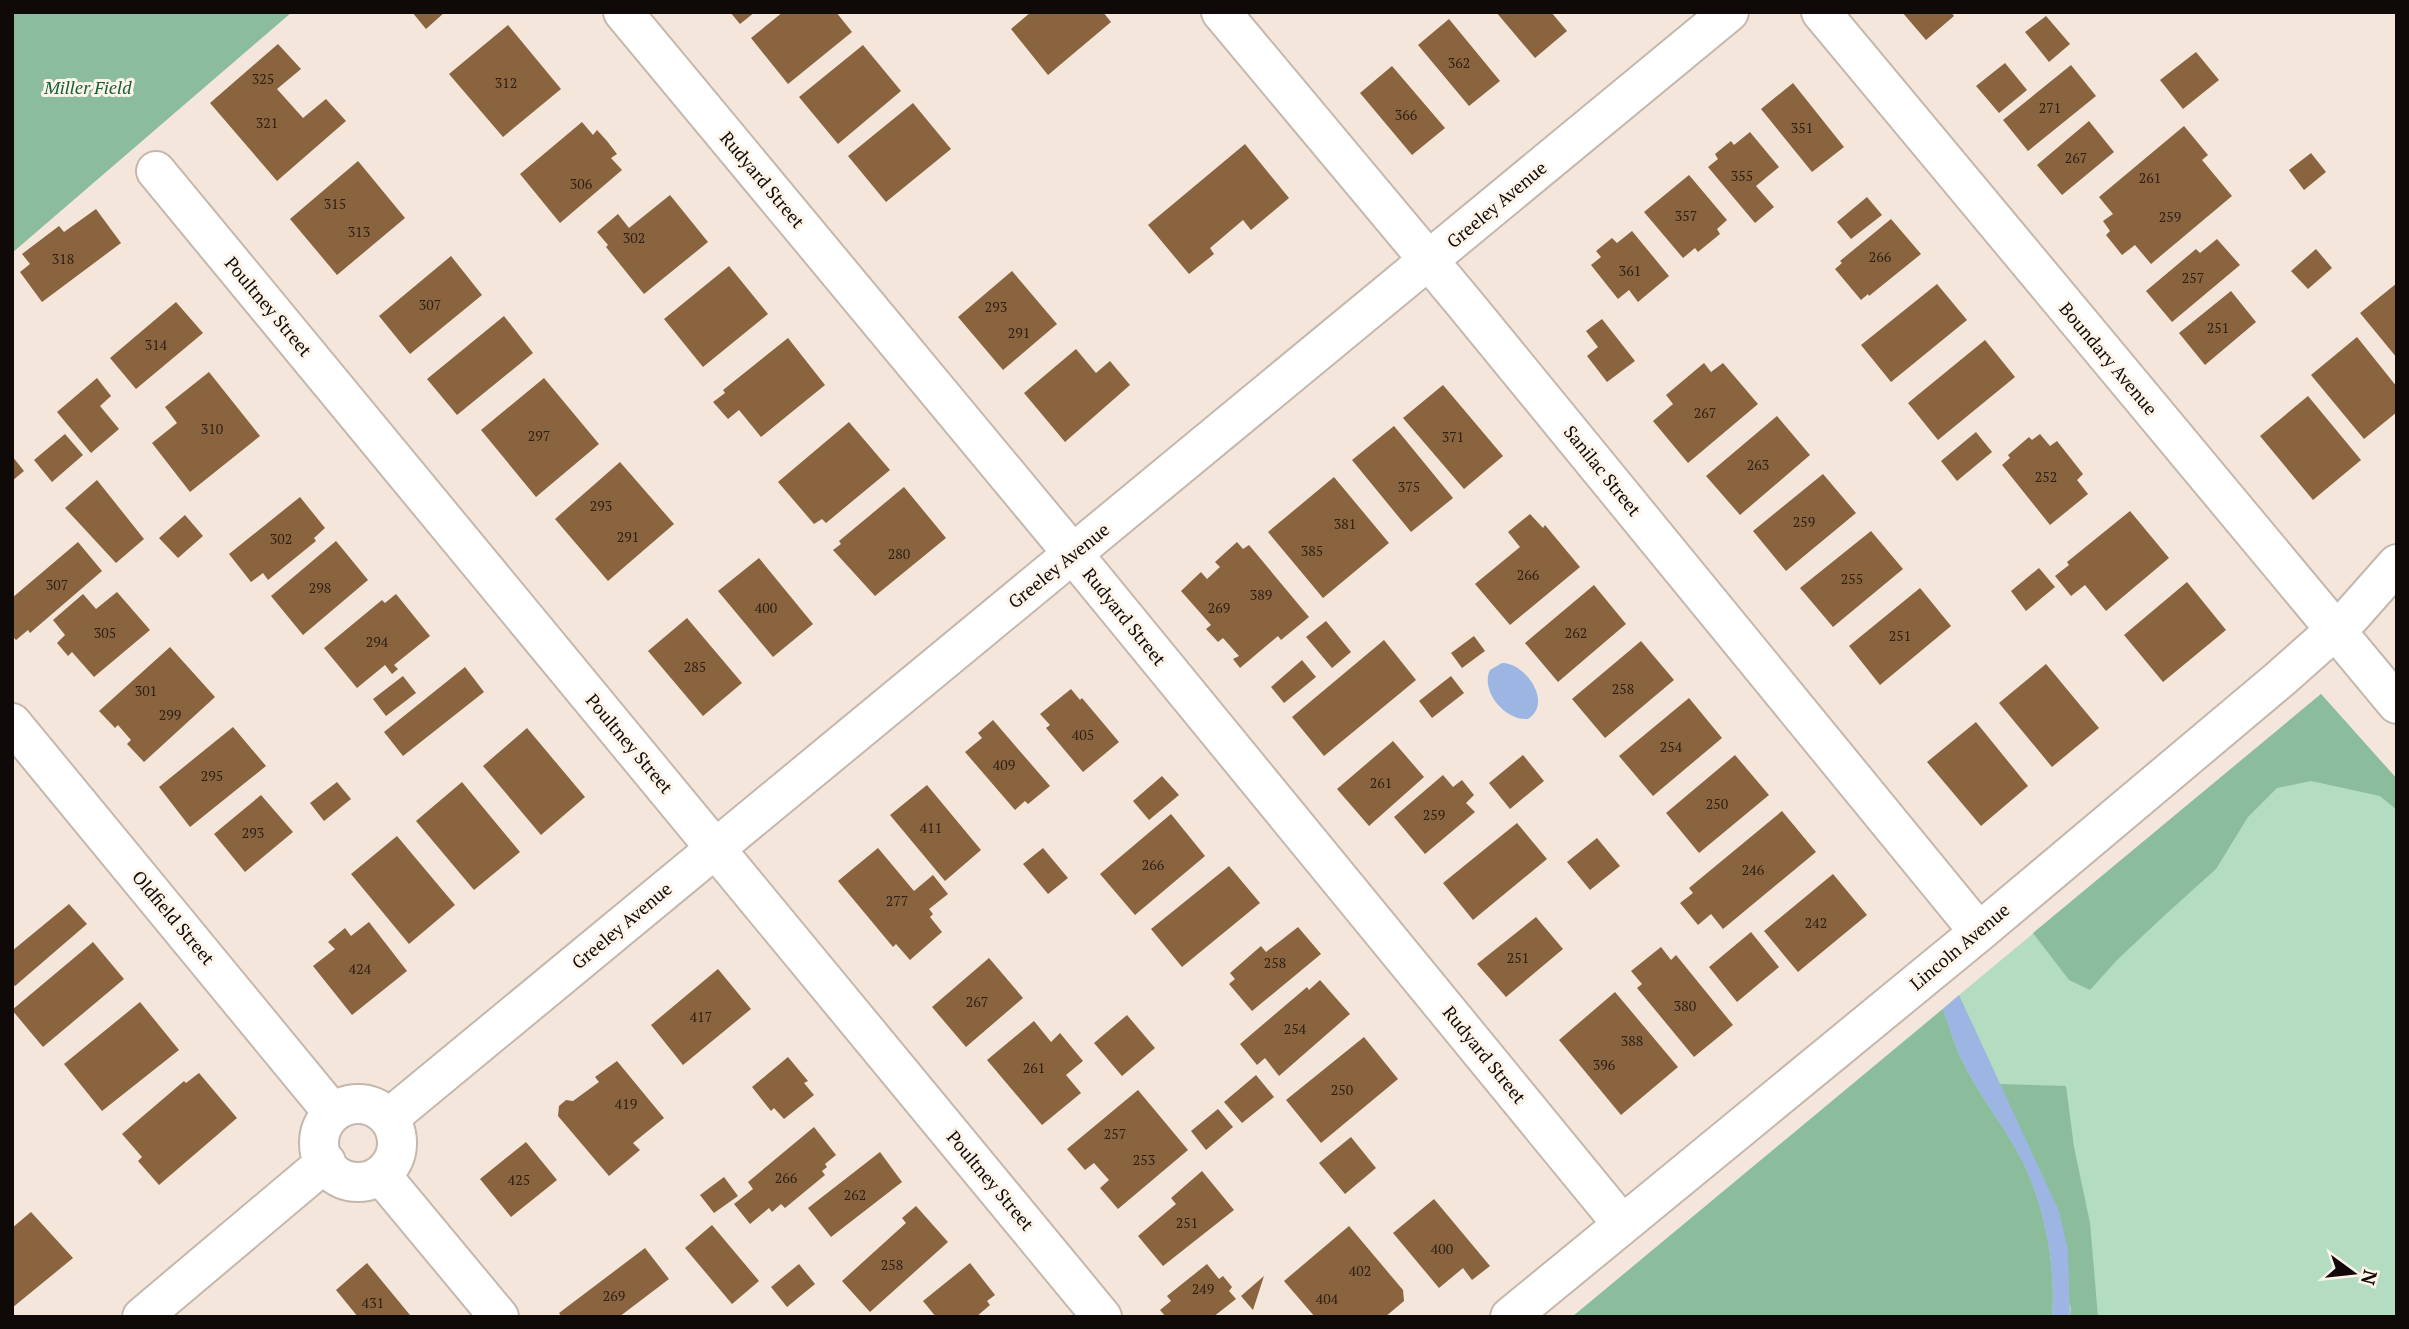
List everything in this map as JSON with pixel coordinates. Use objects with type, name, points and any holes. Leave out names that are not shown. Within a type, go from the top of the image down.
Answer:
[{"type":"street","name":"Rudyard Street","points":[[623,12],[1073,554],[1622,1224]]},
{"type":"street","name":"Sanilac Street","points":[[1221,12],[1429,261],[1979,932]]},
{"type":"street","name":"Greeley Avenue","points":[[389,1118],[1729,12]]},
{"type":"street","name":"Boundary Avenue","points":[[1821,12],[2397,704]]},
{"type":"street","name":"Poultney Street","points":[[156,171],[1102,1317]]},
{"type":"street","name":"Lincoln Avenue","points":[[1510,1317],[1979,932],[2280,680],[2366,600],[2397,564]]},
{"type":"street","name":"Oldfield Street","points":[[12,723],[332,1113]]},
{"type":"street","points":[[356,1104],[368,1105],[389,1118],[398,1142],[396,1155],[382,1175],[369,1181],[356,1182],[343,1180],[331,1171],[319,1149],[319,1136],[332,1113],[356,1104]]},
{"type":"street","points":[[142,1317],[326,1161]]},
{"type":"street","points":[[382,1175],[499,1317]]},
{"type":"green space","name":"Miller Field","points":[[12,12],[292,12],[12,253]]},
{"type":"green space","points":[[2321,694],[2397,779],[2397,1317],[1572,1317]]},
{"type":"green space","points":[[2321,694],[2397,779],[2397,810],[2380,796],[2311,781],[2277,788],[2248,817],[2216,869],[2117,960],[2090,990],[2069,980],[2033,933]]},
{"type":"green space","points":[[1943,1009],[1966,1068],[2022,1160],[2037,1197],[2050,1257],[2052,1317],[1572,1317]]},
{"type":"green space","points":[[1999,1084],[2066,1086],[2074,1147],[2090,1223],[2098,1317],[2070,1317],[2071,1308],[2017,1124]]},
{"type":"water","points":[[1502,663],[1519,669],[1533,684],[1538,703],[1535,712],[1528,719],[1519,718],[1503,710],[1488,687],[1490,670]]},
{"type":"water","points":[[1959,995],[2059,1211],[2068,1250],[2070,1317],[2052,1317],[2050,1257],[2037,1197],[2022,1160],[1959,1054],[1943,1009]]},
{"type":"building","points":[[412,12],[445,12],[426,29]]},
{"type":"building","points":[[730,12],[755,12],[740,24]]},
{"type":"building","points":[[783,12],[836,12],[852,32],[788,84],[751,38]]},
{"type":"building","points":[[1031,12],[1103,12],[1111,22],[1048,75],[1011,29]]},
{"type":"building","points":[[1496,12],[1551,12],[1567,31],[1535,58]]},
{"type":"building","points":[[1902,12],[1951,12],[1954,16],[1926,40]]},
{"type":"building","points":[[2046,16],[2070,44],[2049,62],[2025,32]]},
{"type":"building","points":[[1449,19],[1500,81],[1469,106],[1418,45]]},
{"type":"building","points":[[508,25],[561,89],[503,137],[449,74]]},
{"type":"building","points":[[278,44],[301,69],[277,89],[303,118],[326,99],[346,121],[277,181],[210,103]]},
{"type":"building","points":[[863,45],[901,91],[838,144],[799,97]]},
{"type":"building","points":[[2196,52],[2219,80],[2183,109],[2160,80]]},
{"type":"building","points":[[2005,63],[2027,90],[1999,113],[1976,86]]},
{"type":"building","points":[[2071,65],[2096,96],[2028,151],[2003,120]]},
{"type":"building","points":[[1392,66],[1445,128],[1412,155],[1360,93]]},
{"type":"building","points":[[1793,83],[1844,147],[1812,172],[1761,109]]},
{"type":"building","points":[[913,103],[951,149],[886,202],[848,156]]},
{"type":"building","points":[[2089,121],[2114,152],[2062,195],[2037,165]]},
{"type":"building","points":[[582,122],[593,135],[597,130],[607,141],[617,154],[611,158],[622,170],[560,223],[520,174]]},
{"type":"building","points":[[2184,126],[2208,155],[2202,160],[2232,196],[2151,264],[2135,245],[2122,255],[2106,235],[2110,231],[2103,221],[2113,214],[2099,197]]},
{"type":"building","points":[[1750,132],[1779,167],[1756,186],[1774,207],[1755,223],[1708,167],[1718,159],[1715,154],[1731,141],[1734,145]]},
{"type":"building","points":[[1245,144],[1289,198],[1251,230],[1243,220],[1210,248],[1214,254],[1189,274],[1148,225]]},
{"type":"building","points":[[2311,153],[2326,172],[2304,190],[2289,170]]},
{"type":"building","points":[[358,161],[405,218],[337,275],[290,219]]},
{"type":"building","points":[[1689,175],[1727,220],[1717,229],[1720,234],[1698,252],[1695,248],[1683,258],[1644,212]]},
{"type":"building","points":[[670,195],[708,242],[644,294],[597,232],[618,214],[629,228]]},
{"type":"building","points":[[1867,197],[1882,215],[1851,239],[1837,222]]},
{"type":"building","points":[[96,209],[121,243],[42,302],[20,272],[30,264],[22,254],[59,226],[64,232]]},
{"type":"building","points":[[1891,219],[1921,254],[1861,300],[1835,269],[1842,263],[1840,261]]},
{"type":"building","points":[[1632,231],[1669,276],[1638,302],[1629,290],[1618,299],[1591,265],[1601,257],[1596,251],[1612,238],[1617,243]]},
{"type":"building","points":[[2217,239],[2240,265],[2172,322],[2146,291],[2196,249],[2200,253]]},
{"type":"building","points":[[2316,249],[2332,268],[2308,289],[2291,271]]},
{"type":"building","points":[[451,256],[482,295],[410,354],[379,316]]},
{"type":"building","points":[[729,266],[768,314],[703,367],[664,319]]},
{"type":"building","points":[[1012,271],[1057,324],[1003,370],[958,317]]},
{"type":"building","points":[[2397,283],[2397,358],[2360,313]]},
{"type":"building","points":[[1937,284],[1967,320],[1891,382],[1861,345]]},
{"type":"building","points":[[2231,291],[2256,322],[2205,365],[2179,333]]},
{"type":"building","points":[[176,302],[203,333],[136,389],[110,358]]},
{"type":"building","points":[[504,316],[533,353],[457,415],[427,379]]},
{"type":"building","points":[[1602,319],[1635,361],[1607,382],[1587,356],[1598,347],[1586,331]]},
{"type":"building","points":[[2357,337],[2397,387],[2397,412],[2364,439],[2311,375]]},
{"type":"building","points":[[788,338],[825,385],[761,437],[739,410],[728,419],[713,402],[725,393],[723,390]]},
{"type":"building","points":[[1985,340],[2015,377],[1938,440],[1908,403]]},
{"type":"building","points":[[1076,349],[1096,373],[1110,361],[1130,385],[1065,442],[1024,393]]},
{"type":"building","points":[[1704,363],[1711,372],[1723,363],[1758,404],[1688,463],[1653,421],[1673,404],[1666,395]]},
{"type":"building","points":[[209,372],[260,436],[190,492],[152,443],[177,423],[165,407]]},
{"type":"building","points":[[97,378],[111,396],[100,406],[119,429],[91,453],[57,412]]},
{"type":"building","points":[[544,378],[599,444],[536,497],[481,430]]},
{"type":"building","points":[[1443,385],[1503,456],[1464,489],[1403,418]]},
{"type":"building","points":[[2308,396],[2361,460],[2313,500],[2260,436]]},
{"type":"building","points":[[1777,416],[1810,455],[1740,515],[1706,476]]},
{"type":"building","points":[[849,422],[890,470],[826,523],[822,519],[814,524],[778,482]]},
{"type":"building","points":[[1394,426],[1453,498],[1411,532],[1352,460]]},
{"type":"building","points":[[1976,432],[1992,452],[1957,481],[1941,461]]},
{"type":"building","points":[[65,434],[83,455],[52,482],[34,460]]},
{"type":"building","points":[[2040,434],[2050,446],[2057,441],[2083,474],[2077,480],[2088,494],[2050,525],[2002,465],[2010,458],[2008,455],[2029,437],[2032,440]]},
{"type":"building","points":[[12,456],[24,471],[12,481]]},
{"type":"building","points":[[620,462],[674,524],[608,581],[555,519]]},
{"type":"building","points":[[1823,474],[1856,513],[1786,571],[1753,531]]},
{"type":"building","points":[[1334,477],[1389,543],[1323,598],[1268,532]]},
{"type":"building","points":[[97,480],[144,539],[116,563],[65,508]]},
{"type":"building","points":[[904,487],[946,538],[875,596],[833,550],[841,544],[839,541]]},
{"type":"building","points":[[300,497],[325,528],[314,538],[316,541],[268,580],[263,573],[251,582],[229,554]]},
{"type":"building","points":[[2130,511],[2169,558],[2106,611],[2085,585],[2071,596],[2055,576],[2069,565],[2067,562]]},
{"type":"building","points":[[1530,514],[1543,528],[1545,525],[1580,567],[1510,625],[1475,584],[1520,547],[1508,532]]},
{"type":"building","points":[[185,515],[203,536],[178,558],[159,538]]},
{"type":"building","points":[[1871,531],[1903,569],[1833,627],[1800,588]]},
{"type":"building","points":[[336,541],[368,580],[303,635],[271,596]]},
{"type":"building","points":[[78,542],[102,571],[30,633],[28,630],[16,640],[12,636],[12,598]]},
{"type":"building","points":[[1237,542],[1243,549],[1249,545],[1309,617],[1281,640],[1278,636],[1240,668],[1233,659],[1239,656],[1223,638],[1218,642],[1206,629],[1211,625],[1181,591],[1201,572],[1207,579],[1220,567],[1215,562]]},
{"type":"building","points":[[759,558],[813,624],[773,657],[718,591]]},
{"type":"building","points":[[2039,568],[2055,587],[2026,611],[2011,591]]},
{"type":"building","points":[[2187,582],[2226,630],[2163,682],[2124,635]]},
{"type":"building","points":[[1594,585],[1626,624],[1558,682],[1525,643]]},
{"type":"building","points":[[1920,588],[1951,626],[1880,685],[1849,646]]},
{"type":"building","points":[[117,592],[150,630],[94,677],[72,652],[68,656],[57,643],[65,635],[53,620],[83,594],[96,609]]},
{"type":"building","points":[[396,594],[430,636],[394,665],[398,669],[392,674],[385,665],[357,688],[324,648],[382,600],[385,603]]},
{"type":"building","points":[[687,618],[742,683],[703,716],[648,651]]},
{"type":"building","points":[[1326,621],[1351,652],[1332,668],[1306,637]]},
{"type":"building","points":[[1474,636],[1485,651],[1462,668],[1451,653]]},
{"type":"building","points":[[1384,640],[1416,680],[1324,756],[1292,717]]},
{"type":"building","points":[[1641,641],[1674,680],[1605,738],[1572,699]]},
{"type":"building","points":[[170,647],[215,697],[144,762],[127,744],[131,740],[118,725],[115,728],[99,711]]},
{"type":"building","points":[[1302,660],[1316,677],[1284,703],[1271,687]]},
{"type":"building","points":[[2046,664],[2099,728],[2052,767],[1999,703]]},
{"type":"building","points":[[465,667],[484,692],[403,756],[384,732]]},
{"type":"building","points":[[403,676],[416,693],[386,716],[373,699]]},
{"type":"building","points":[[1451,676],[1464,693],[1432,718],[1419,701]]},
{"type":"building","points":[[1071,689],[1080,700],[1082,698],[1119,742],[1083,772],[1046,728],[1050,725],[1040,714]]},
{"type":"building","points":[[1689,698],[1722,738],[1653,796],[1619,756]]},
{"type":"building","points":[[993,720],[1050,786],[1028,804],[1025,801],[1015,810],[965,752],[982,738],[978,733]]},
{"type":"building","points":[[1976,722],[2028,786],[1981,826],[1927,762]]},
{"type":"building","points":[[233,727],[266,766],[190,827],[159,787]]},
{"type":"building","points":[[527,728],[585,797],[541,835],[483,766]]},
{"type":"building","points":[[1393,741],[1424,777],[1369,826],[1337,789]]},
{"type":"building","points":[[1523,755],[1544,781],[1510,809],[1489,783]]},
{"type":"building","points":[[1735,755],[1769,795],[1699,853],[1666,813]]},
{"type":"building","points":[[1443,775],[1453,787],[1462,780],[1474,795],[1466,803],[1475,812],[1425,854],[1394,817]]},
{"type":"building","points":[[1162,776],[1179,795],[1149,820],[1133,801]]},
{"type":"building","points":[[337,782],[351,799],[324,821],[310,803]]},
{"type":"building","points":[[462,782],[520,852],[474,890],[416,821]]},
{"type":"building","points":[[927,785],[981,850],[945,881],[890,815]]},
{"type":"building","points":[[261,795],[293,832],[245,872],[214,834]]},
{"type":"building","points":[[1782,811],[1816,852],[1723,929],[1711,914],[1698,925],[1680,903],[1693,893],[1689,888]]},
{"type":"building","points":[[1171,814],[1205,856],[1135,915],[1100,874]]},
{"type":"building","points":[[1517,823],[1547,859],[1473,920],[1443,883]]},
{"type":"building","points":[[397,836],[455,905],[409,944],[351,874]]},
{"type":"building","points":[[1597,838],[1620,866],[1590,890],[1567,862]]},
{"type":"building","points":[[878,848],[914,891],[933,875],[948,894],[929,909],[933,914],[930,917],[942,932],[910,960],[896,944],[893,947],[838,881]]},
{"type":"building","points":[[1043,848],[1068,878],[1048,894],[1023,864]]},
{"type":"building","points":[[1229,866],[1260,903],[1182,967],[1151,929]]},
{"type":"building","points":[[1833,874],[1867,915],[1798,972],[1764,931]]},
{"type":"building","points":[[69,904],[87,924],[15,986],[12,983],[12,951]]},
{"type":"building","points":[[1536,917],[1563,949],[1506,997],[1477,964]]},
{"type":"building","points":[[369,922],[407,971],[352,1015],[313,966],[335,949],[328,942],[345,928],[351,936]]},
{"type":"building","points":[[1298,927],[1321,954],[1252,1011],[1229,984],[1235,979],[1230,973],[1261,946],[1266,952]]},
{"type":"building","points":[[1751,932],[1779,967],[1737,1002],[1709,967]]},
{"type":"building","points":[[93,942],[124,979],[43,1047],[12,1010]]},
{"type":"building","points":[[1661,947],[1671,960],[1676,955],[1733,1025],[1694,1057],[1637,988],[1642,984],[1631,971]]},
{"type":"building","points":[[989,958],[1023,998],[966,1047],[932,1007]]},
{"type":"building","points":[[718,969],[751,1009],[683,1065],[651,1025]]},
{"type":"building","points":[[1320,980],[1350,1014],[1279,1076],[1265,1058],[1257,1065],[1240,1044],[1307,987],[1309,990]]},
{"type":"building","points":[[1615,992],[1678,1067],[1621,1115],[1559,1040]]},
{"type":"building","points":[[140,1002],[179,1050],[102,1111],[64,1064]]},
{"type":"building","points":[[1127,1015],[1155,1048],[1122,1076],[1094,1043]]},
{"type":"building","points":[[1034,1021],[1051,1042],[1060,1033],[1083,1061],[1066,1075],[1081,1093],[1042,1125],[987,1060]]},
{"type":"building","points":[[1364,1037],[1398,1079],[1321,1143],[1286,1100]]},
{"type":"building","points":[[788,1057],[808,1081],[804,1083],[814,1095],[784,1119],[774,1108],[771,1111],[752,1087]]},
{"type":"building","points":[[617,1061],[664,1118],[633,1143],[640,1150],[609,1176],[558,1116],[559,1106],[566,1100],[573,1101],[599,1082],[595,1077]]},
{"type":"building","points":[[199,1073],[237,1118],[159,1185],[138,1161],[142,1157],[122,1134],[184,1081],[186,1083]]},
{"type":"building","points":[[1256,1075],[1274,1097],[1242,1123],[1224,1102]]},
{"type":"building","points":[[1138,1090],[1188,1150],[1118,1209],[1100,1188],[1109,1180],[1094,1163],[1085,1170],[1067,1149]]},
{"type":"building","points":[[1218,1109],[1233,1127],[1206,1150],[1191,1131]]},
{"type":"building","points":[[814,1127],[836,1155],[825,1164],[827,1167],[822,1171],[825,1175],[785,1208],[781,1204],[772,1212],[769,1208],[750,1224],[734,1204],[753,1189],[748,1182]]},
{"type":"building","points":[[1351,1137],[1376,1168],[1345,1194],[1319,1163]]},
{"type":"building","points":[[526,1142],[557,1180],[511,1217],[480,1179]]},
{"type":"building","points":[[880,1152],[902,1182],[831,1237],[808,1208]]},
{"type":"building","points":[[1202,1171],[1234,1210],[1163,1266],[1138,1236],[1176,1204],[1171,1198]]},
{"type":"building","points":[[724,1177],[738,1196],[714,1213],[700,1195]]},
{"type":"building","points":[[1434,1199],[1490,1266],[1472,1280],[1463,1268],[1439,1288],[1393,1233]]},
{"type":"building","points":[[916,1206],[948,1242],[870,1312],[842,1281],[906,1223],[902,1218]]},
{"type":"building","points":[[31,1212],[73,1258],[12,1308],[12,1228]]},
{"type":"building","points":[[712,1225],[759,1281],[732,1304],[685,1248]]},
{"type":"building","points":[[1349,1226],[1403,1290],[1404,1301],[1385,1317],[1315,1317],[1284,1281]]},
{"type":"building","points":[[645,1248],[669,1279],[619,1317],[562,1317],[559,1313]]},
{"type":"building","points":[[367,1263],[410,1315],[408,1317],[358,1317],[336,1290]]},
{"type":"building","points":[[970,1263],[995,1295],[987,1301],[990,1305],[976,1317],[936,1317],[923,1301]]},
{"type":"building","points":[[799,1264],[815,1284],[787,1307],[771,1287]]},
{"type":"building","points":[[1207,1264],[1219,1279],[1223,1276],[1232,1287],[1229,1291],[1236,1299],[1213,1317],[1166,1317],[1160,1310],[1171,1301],[1167,1296]]},
{"type":"building","points":[[1264,1276],[1253,1310],[1241,1296]]}]
